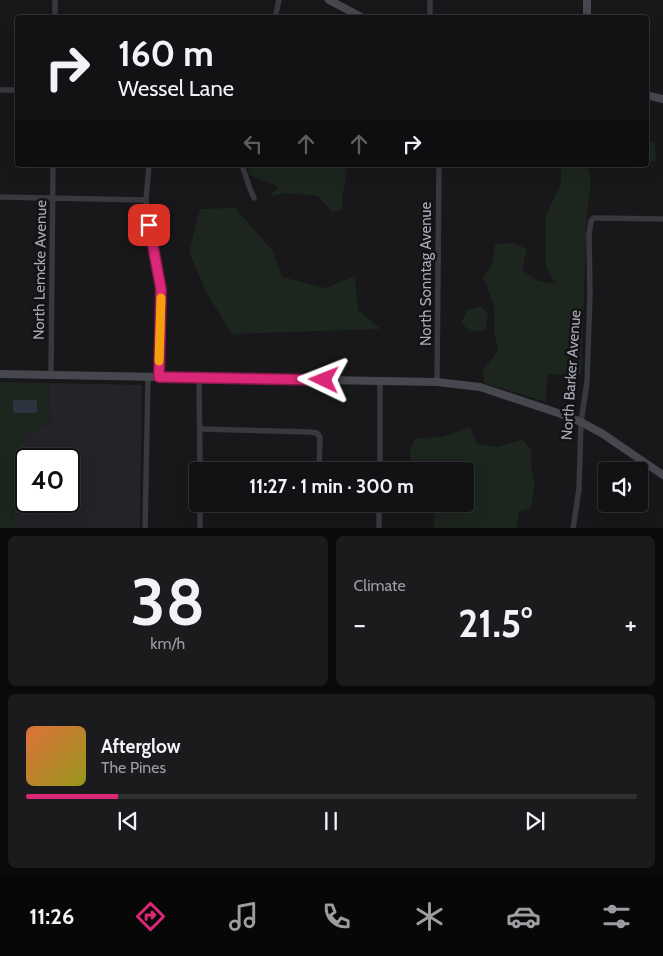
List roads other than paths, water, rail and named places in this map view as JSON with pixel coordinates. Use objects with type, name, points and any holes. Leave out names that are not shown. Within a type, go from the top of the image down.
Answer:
[{"type":"street","points":[[55,0],[55,15]]},
{"type":"street","points":[[276,15],[279,0]]},
{"type":"street","points":[[329,0],[357,15]]},
{"type":"street","points":[[430,0],[430,15]]},
{"type":"street","points":[[587,0],[587,15]]},
{"type":"street","points":[[0,90],[15,90]]},
{"type":"street","points":[[649,96],[663,99]]},
{"type":"street","name":"North Lemcke Avenue","points":[[51,375],[53,167]]},
{"type":"street","points":[[149,167],[146,200],[161,289],[159,377]]},
{"type":"street","points":[[243,167],[254,198]]},
{"type":"street","name":"North Sonntag Avenue","points":[[437,382],[439,167]]},
{"type":"street","points":[[0,197],[146,200]]},
{"type":"street","name":"North Barker Avenue","points":[[573,528],[579,489],[581,422],[586,389],[588,355],[589,235],[591,222],[594,218],[663,218]]},
{"type":"street","points":[[0,374],[437,382],[480,387],[581,422],[603,434],[663,475]]},
{"type":"street","points":[[145,528],[148,377]]},
{"type":"street","points":[[199,378],[200,462]]},
{"type":"street","points":[[380,381],[380,462]]},
{"type":"street","points":[[200,430],[317,433],[320,437],[319,462]]},
{"type":"street","points":[[200,512],[200,528]]},
{"type":"street","points":[[379,512],[379,528]]},
{"type":"water","points":[[36,400],[37,412],[15,413],[13,411],[13,401]]}]
